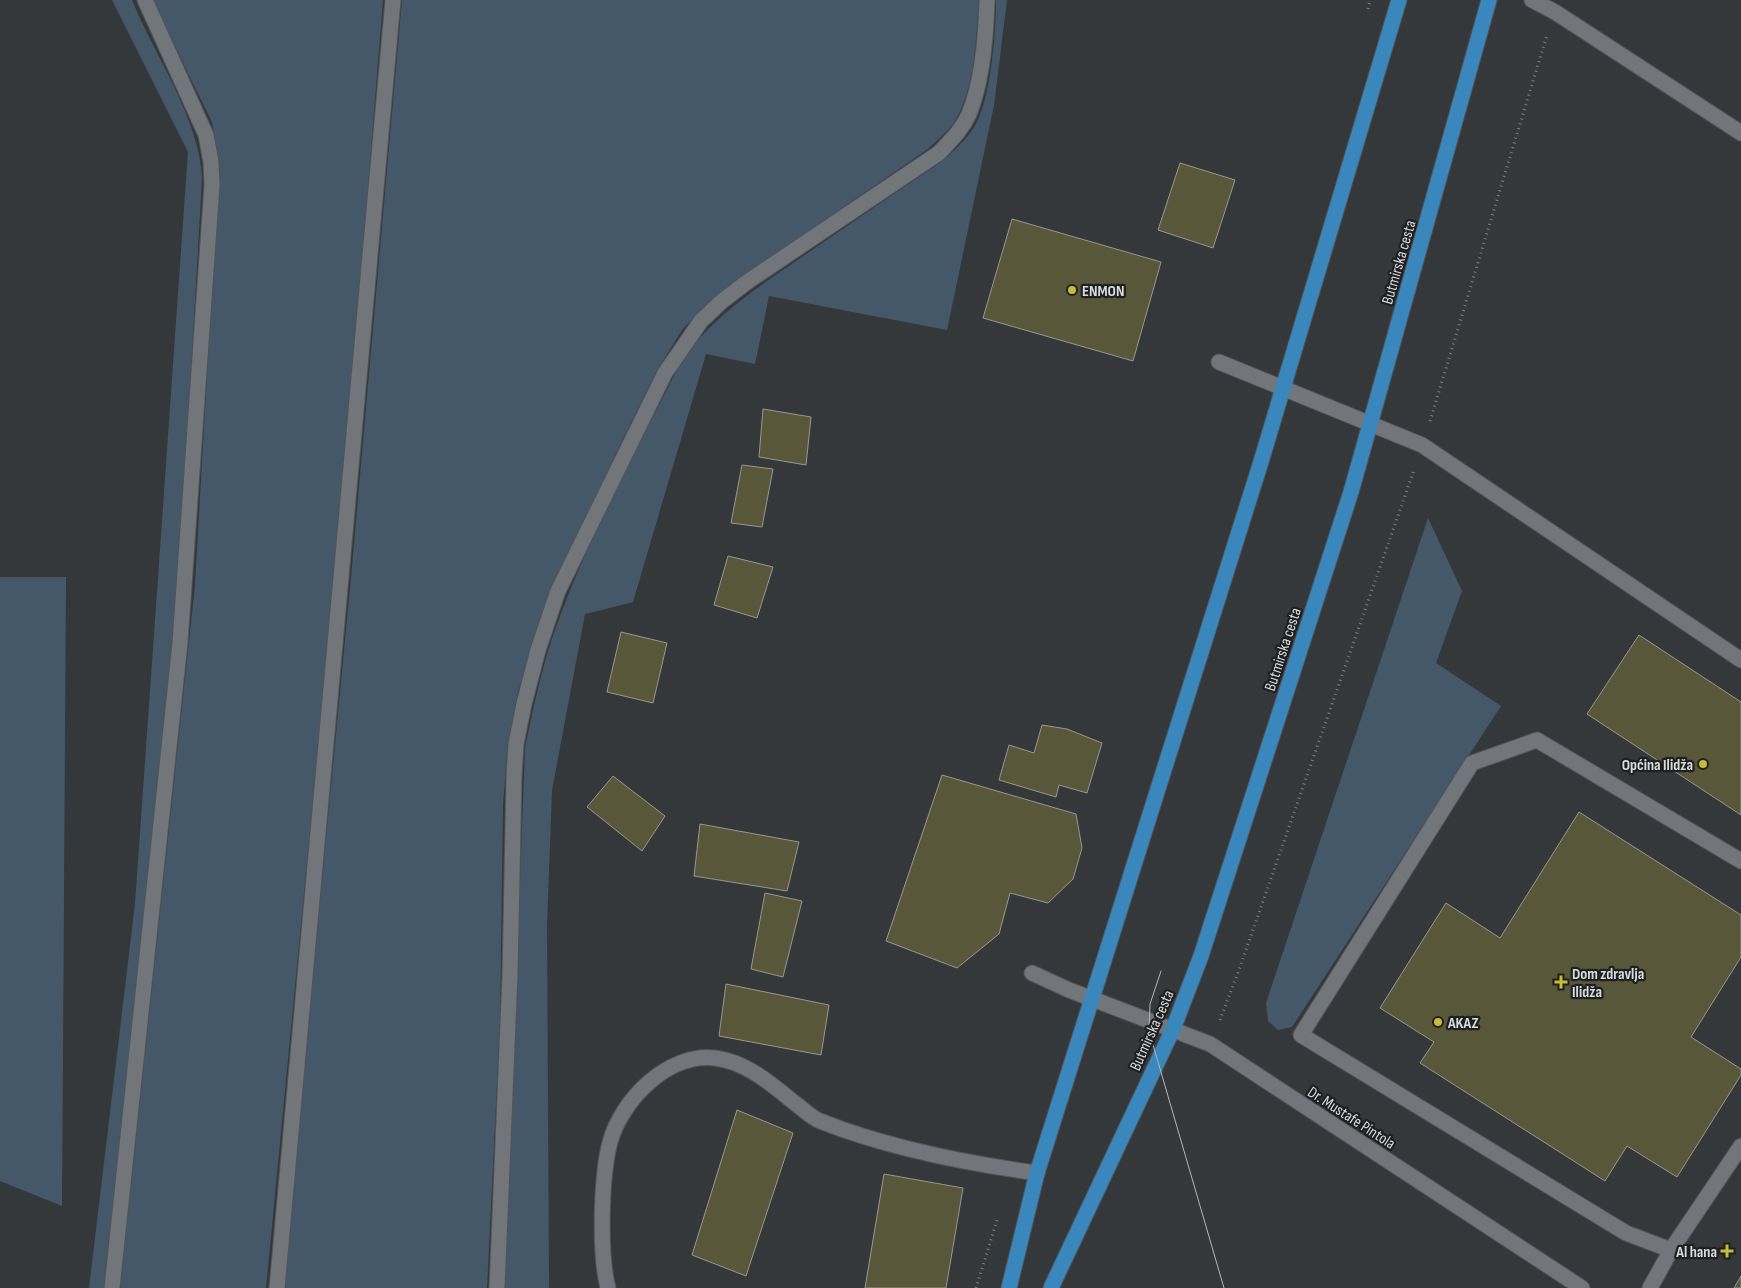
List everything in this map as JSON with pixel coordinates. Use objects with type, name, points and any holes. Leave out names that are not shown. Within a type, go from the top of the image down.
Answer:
[{"type":"main road","points":[[1009,1288],[1037,1173],[1116,917],[1159,790],[1283,388],[1399,0]]},
{"type":"main road","name":"Butmirska cesta","points":[[1050,1288],[1174,1029],[1201,956],[1351,492],[1489,0]]},
{"type":"street","points":[[112,1288],[180,643],[212,185],[211,162],[206,135],[145,0]]},
{"type":"street","points":[[277,1288],[393,0]]},
{"type":"street","points":[[496,1288],[510,975],[512,825],[516,744],[538,650],[558,591],[665,373],[701,321],[721,302],[747,282],[939,153],[956,135],[969,114],[979,80],[987,0]]},
{"type":"street","points":[[1532,0],[1554,12],[1741,133]]},
{"type":"street","points":[[1219,362],[1370,422],[1422,445],[1741,660]]},
{"type":"street","points":[[1672,1250],[1626,1233],[1301,1036],[1472,763],[1537,740],[1741,861]]},
{"type":"street","name":"Dr. Mustafe Pintola","points":[[1032,973],[1210,1044],[1582,1288]]},
{"type":"street","points":[[608,1288],[603,1250],[604,1203],[610,1142],[616,1125],[629,1105],[656,1076],[692,1059],[714,1058],[746,1067],[818,1121],[889,1144],[1037,1173]]},
{"type":"street","points":[[1650,1288],[1672,1250],[1741,1146]]},
{"type":"path","points":[[1210,1044],[1240,967],[1422,445],[1554,12]]},
{"type":"shaded area","points":[[112,0],[132,0],[185,110],[199,155],[202,178],[179,584],[167,709],[104,1288],[89,1288],[135,904],[188,152]]},
{"type":"shaded area","points":[[152,0],[383,0],[347,446],[266,1288],[120,1288],[195,585],[219,165],[212,122]]},
{"type":"shaded area","points":[[402,0],[979,0],[970,81],[966,96],[953,124],[928,149],[742,277],[706,305],[682,330],[656,372],[617,451],[543,613],[518,692],[508,743],[503,804],[500,1022],[487,1288],[283,1288],[351,578]]},
{"type":"shaded area","points":[[996,0],[1007,0],[994,105],[947,330],[769,296],[755,364],[706,354],[633,602],[585,614],[552,790],[547,925],[549,1288],[505,1288],[525,748],[535,699],[559,619],[586,552],[617,487],[683,358],[695,343],[723,315],[753,291],[938,164],[957,148],[973,129],[979,117],[988,85],[995,30]]},
{"type":"shaded area","points":[[1428,518],[1462,591],[1436,663],[1501,706],[1292,1027],[1278,1030],[1268,1021],[1266,1003]]},
{"type":"shaded area","points":[[0,577],[66,577],[62,1206],[0,1181]]},
{"type":"building","points":[[1180,163],[1235,180],[1213,248],[1158,230]]},
{"type":"building","name":"ENMON","points":[[1012,219],[1161,262],[1133,361],[983,318]]},
{"type":"building","points":[[763,409],[811,417],[806,465],[759,457]]},
{"type":"building","points":[[742,465],[773,469],[762,527],[731,523]]},
{"type":"building","points":[[728,556],[773,567],[757,618],[714,605]]},
{"type":"building","points":[[621,632],[667,643],[653,703],[607,692]]},
{"type":"building","name":"Općina Ilidža","points":[[1639,635],[1741,702],[1741,815],[1587,714]]},
{"type":"building","points":[[1042,725],[1067,729],[1102,743],[1087,793],[1059,785],[1056,797],[999,780],[1009,745],[1034,753]]},
{"type":"building","points":[[942,775],[1076,814],[1082,848],[1073,879],[1048,903],[1010,893],[999,934],[957,968],[886,941]]},
{"type":"building","points":[[613,776],[665,816],[642,851],[587,807]]},
{"type":"building","name":"Dom zdravlja Ilidža","points":[[1579,812],[1741,915],[1741,957],[1691,1037],[1741,1069],[1741,1075],[1677,1177],[1627,1146],[1605,1181],[1420,1063],[1434,1042],[1380,1008],[1446,903],[1500,938]]},
{"type":"building","points":[[700,824],[799,842],[787,891],[694,876]]},
{"type":"building","points":[[765,893],[802,901],[783,977],[751,969]]},
{"type":"building","points":[[726,984],[829,1005],[821,1055],[719,1036]]},
{"type":"building","points":[[737,1110],[793,1133],[746,1276],[692,1255]]},
{"type":"building","points":[[884,1174],[963,1188],[946,1288],[865,1288]]},
{"type":"building","points":[[1741,1276],[1741,1288],[1734,1288]]},
{"type":"tram line","points":[[1161,971],[1150,1004],[1149,1031],[1224,1288]]},
{"type":"place","name":"ENMON","points":[[1072,290]]},
{"type":"place","name":"Općina Ilidža","points":[[1703,764]]},
{"type":"place","name":"Dom zdravlja Ilidža","points":[[1561,982]]},
{"type":"place","name":"AKAZ","points":[[1438,1022]]},
{"type":"place","name":"Al hana","points":[[1727,1251]]}]
